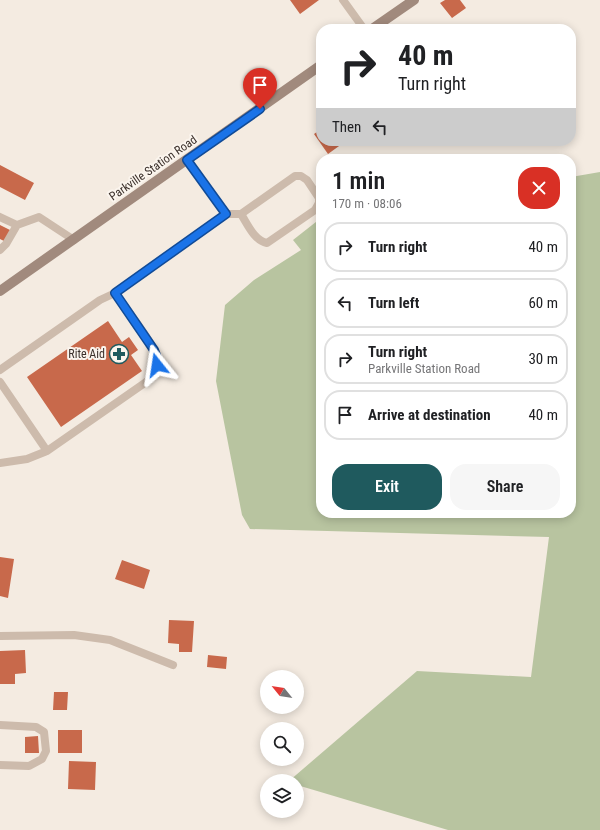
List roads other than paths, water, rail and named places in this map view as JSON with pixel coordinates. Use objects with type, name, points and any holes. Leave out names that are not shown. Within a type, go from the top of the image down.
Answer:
[{"type":"main road","points":[[379,24],[414,0]]},
{"type":"main road","name":"Parkville Station Road","points":[[0,291],[316,69]]},
{"type":"lane","points":[[343,0],[360,24]]},
{"type":"lane","points":[[187,160],[226,214]]},
{"type":"lane","points":[[0,370],[100,300],[115,293],[226,214],[241,214],[296,176],[301,176],[307,180],[316,194]]},
{"type":"lane","points":[[241,214],[256,237],[262,242],[267,243],[316,208]]},
{"type":"lane","points":[[0,217],[17,225]]},
{"type":"lane","points":[[0,250],[6,244],[17,225],[39,217],[74,240]]},
{"type":"lane","points":[[0,463],[27,459],[47,451],[151,379],[156,371],[156,354],[115,293]]},
{"type":"lane","points":[[0,382],[47,451]]},
{"type":"lane","points":[[0,636],[74,635],[110,640],[173,665]]},
{"type":"lane","points":[[0,725],[36,727],[44,732],[46,751],[42,760],[29,766],[0,765]]},
{"type":"place","name":"Rite Aid","points":[[119,354]]}]
